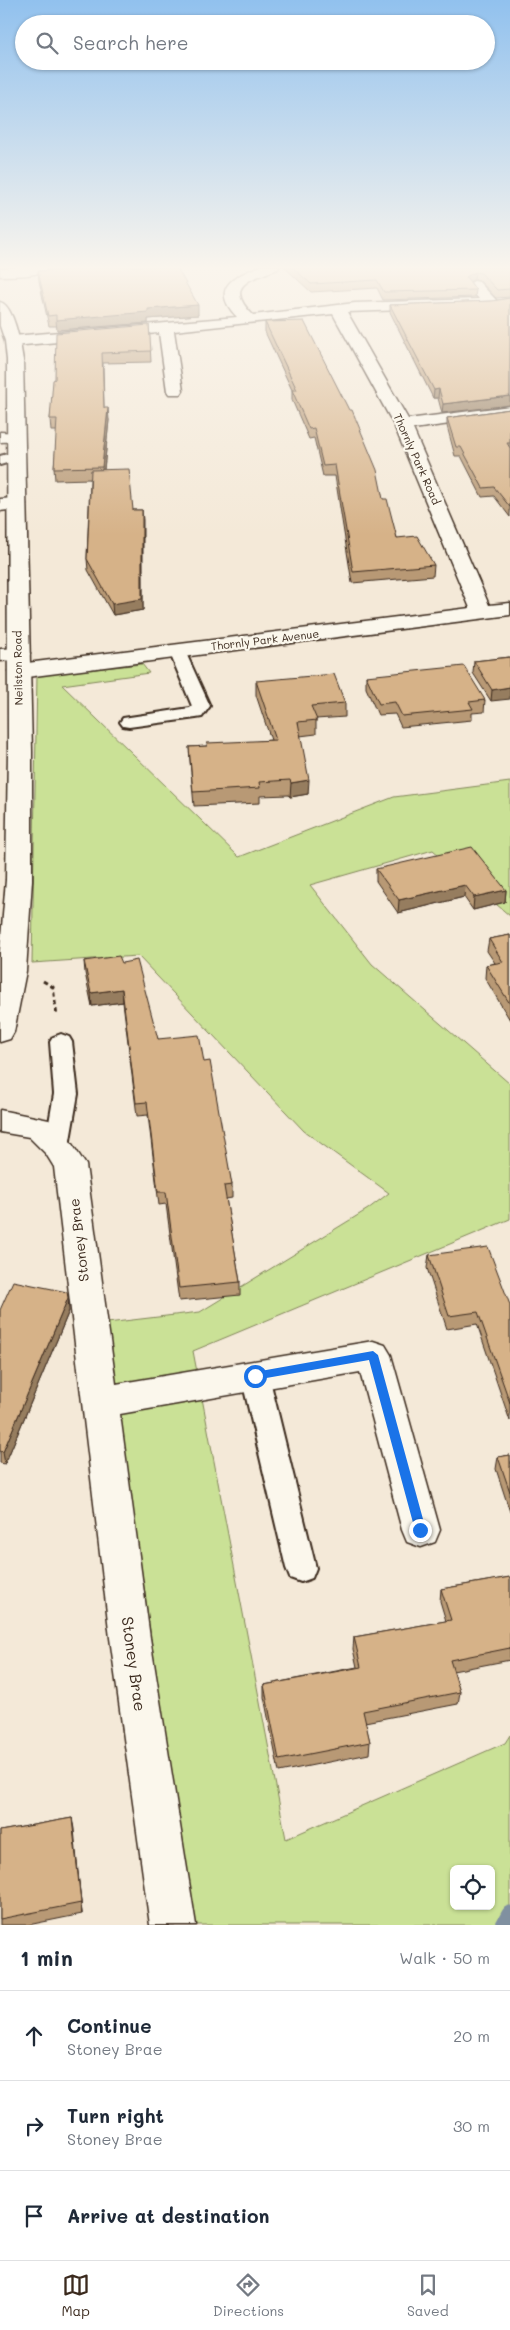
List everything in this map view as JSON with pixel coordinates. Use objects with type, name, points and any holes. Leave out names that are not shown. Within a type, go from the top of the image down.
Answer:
[{"type":"street","name":"Neilston Road","points":[[0,1032],[12,963],[19,880],[19,710],[13,660],[8,505],[8,437],[16,393],[14,356]]},
{"type":"street","points":[[170,356],[175,391]]},
{"type":"street","name":"Thornly Park Road","points":[[364,356],[403,425],[482,612]]},
{"type":"street","points":[[403,425],[510,411]]},
{"type":"street","name":"Thornly Park Avenue","points":[[13,660],[177,651],[510,609]]},
{"type":"street","name":"Stoney Brae","points":[[0,1122],[38,1128],[56,1146],[70,1165],[98,1402],[130,1638],[174,1925]]},
{"type":"street","points":[[98,1402],[373,1355],[420,1530]]},
{"type":"lane","points":[[129,722],[196,713],[201,706],[177,651]]},
{"type":"lane","points":[[56,1146],[66,1094],[61,1042]]},
{"type":"lane","points":[[255,1376],[301,1568]]},
{"type":"path","points":[[12,963],[53,988],[61,1042]]},
{"type":"green space","points":[[142,664],[149,673],[62,685],[239,857],[394,797],[510,782],[510,916],[433,850],[310,885],[372,964],[510,1084],[510,1219],[193,1351],[286,1839],[505,1743],[510,1735],[510,1925],[191,1925],[107,1323],[200,1312],[368,1209],[389,1193],[304,1131],[138,956],[32,963],[37,675]]},
{"type":"building","points":[[56,356],[102,356],[104,408],[108,408],[102,467],[54,468],[57,419],[50,419],[53,380],[55,379]]},
{"type":"building","points":[[281,356],[322,356],[349,410],[352,410],[377,470],[383,499],[387,499],[397,538],[417,536],[434,565],[353,572],[335,465],[323,466],[314,428],[309,429],[292,390],[297,390]]},
{"type":"building","points":[[416,356],[510,356],[510,396],[443,404],[439,389],[434,390]]},
{"type":"building","points":[[510,409],[510,443],[507,443],[510,448],[510,507],[494,487],[483,488],[461,447],[456,447],[447,418]]},
{"type":"building","points":[[129,469],[133,510],[142,510],[142,599],[112,604],[87,559],[91,470]]},
{"type":"building","points":[[510,657],[510,687],[492,690],[474,661]]},
{"type":"building","points":[[464,666],[485,700],[469,702],[473,709],[402,716],[395,702],[379,704],[366,676]]},
{"type":"building","points":[[334,674],[345,703],[311,706],[317,720],[298,722],[309,780],[291,783],[290,780],[259,782],[260,788],[193,792],[189,747],[207,746],[207,743],[276,740],[256,681]]},
{"type":"building","points":[[472,847],[506,890],[474,897],[465,885],[399,900],[376,869]]},
{"type":"building","points":[[510,935],[510,1004],[486,965],[503,962],[489,939]]},
{"type":"building","points":[[119,956],[122,963],[137,960],[158,1039],[199,1035],[204,1062],[210,1061],[232,1185],[224,1186],[240,1282],[179,1288],[166,1192],[158,1192],[147,1102],[136,1103],[122,989],[91,993],[84,961]]},
{"type":"building","points":[[488,1247],[510,1305],[510,1403],[478,1312],[449,1316],[429,1255]]},
{"type":"building","points":[[13,1281],[67,1292],[68,1298],[3,1452],[0,1451],[0,1310]]},
{"type":"building","points":[[510,1455],[510,1492],[498,1457]]},
{"type":"building","points":[[510,1577],[510,1648],[450,1660],[460,1692],[363,1711],[370,1742],[279,1760],[264,1685],[361,1667],[354,1637],[451,1620],[441,1589]]},
{"type":"building","points":[[72,1818],[81,1903],[0,1919],[0,1831]]},
{"type":"waterway","points":[[504,1925],[510,1914]]},
{"type":"route","points":[[255,1376],[373,1355],[420,1530]]}]
